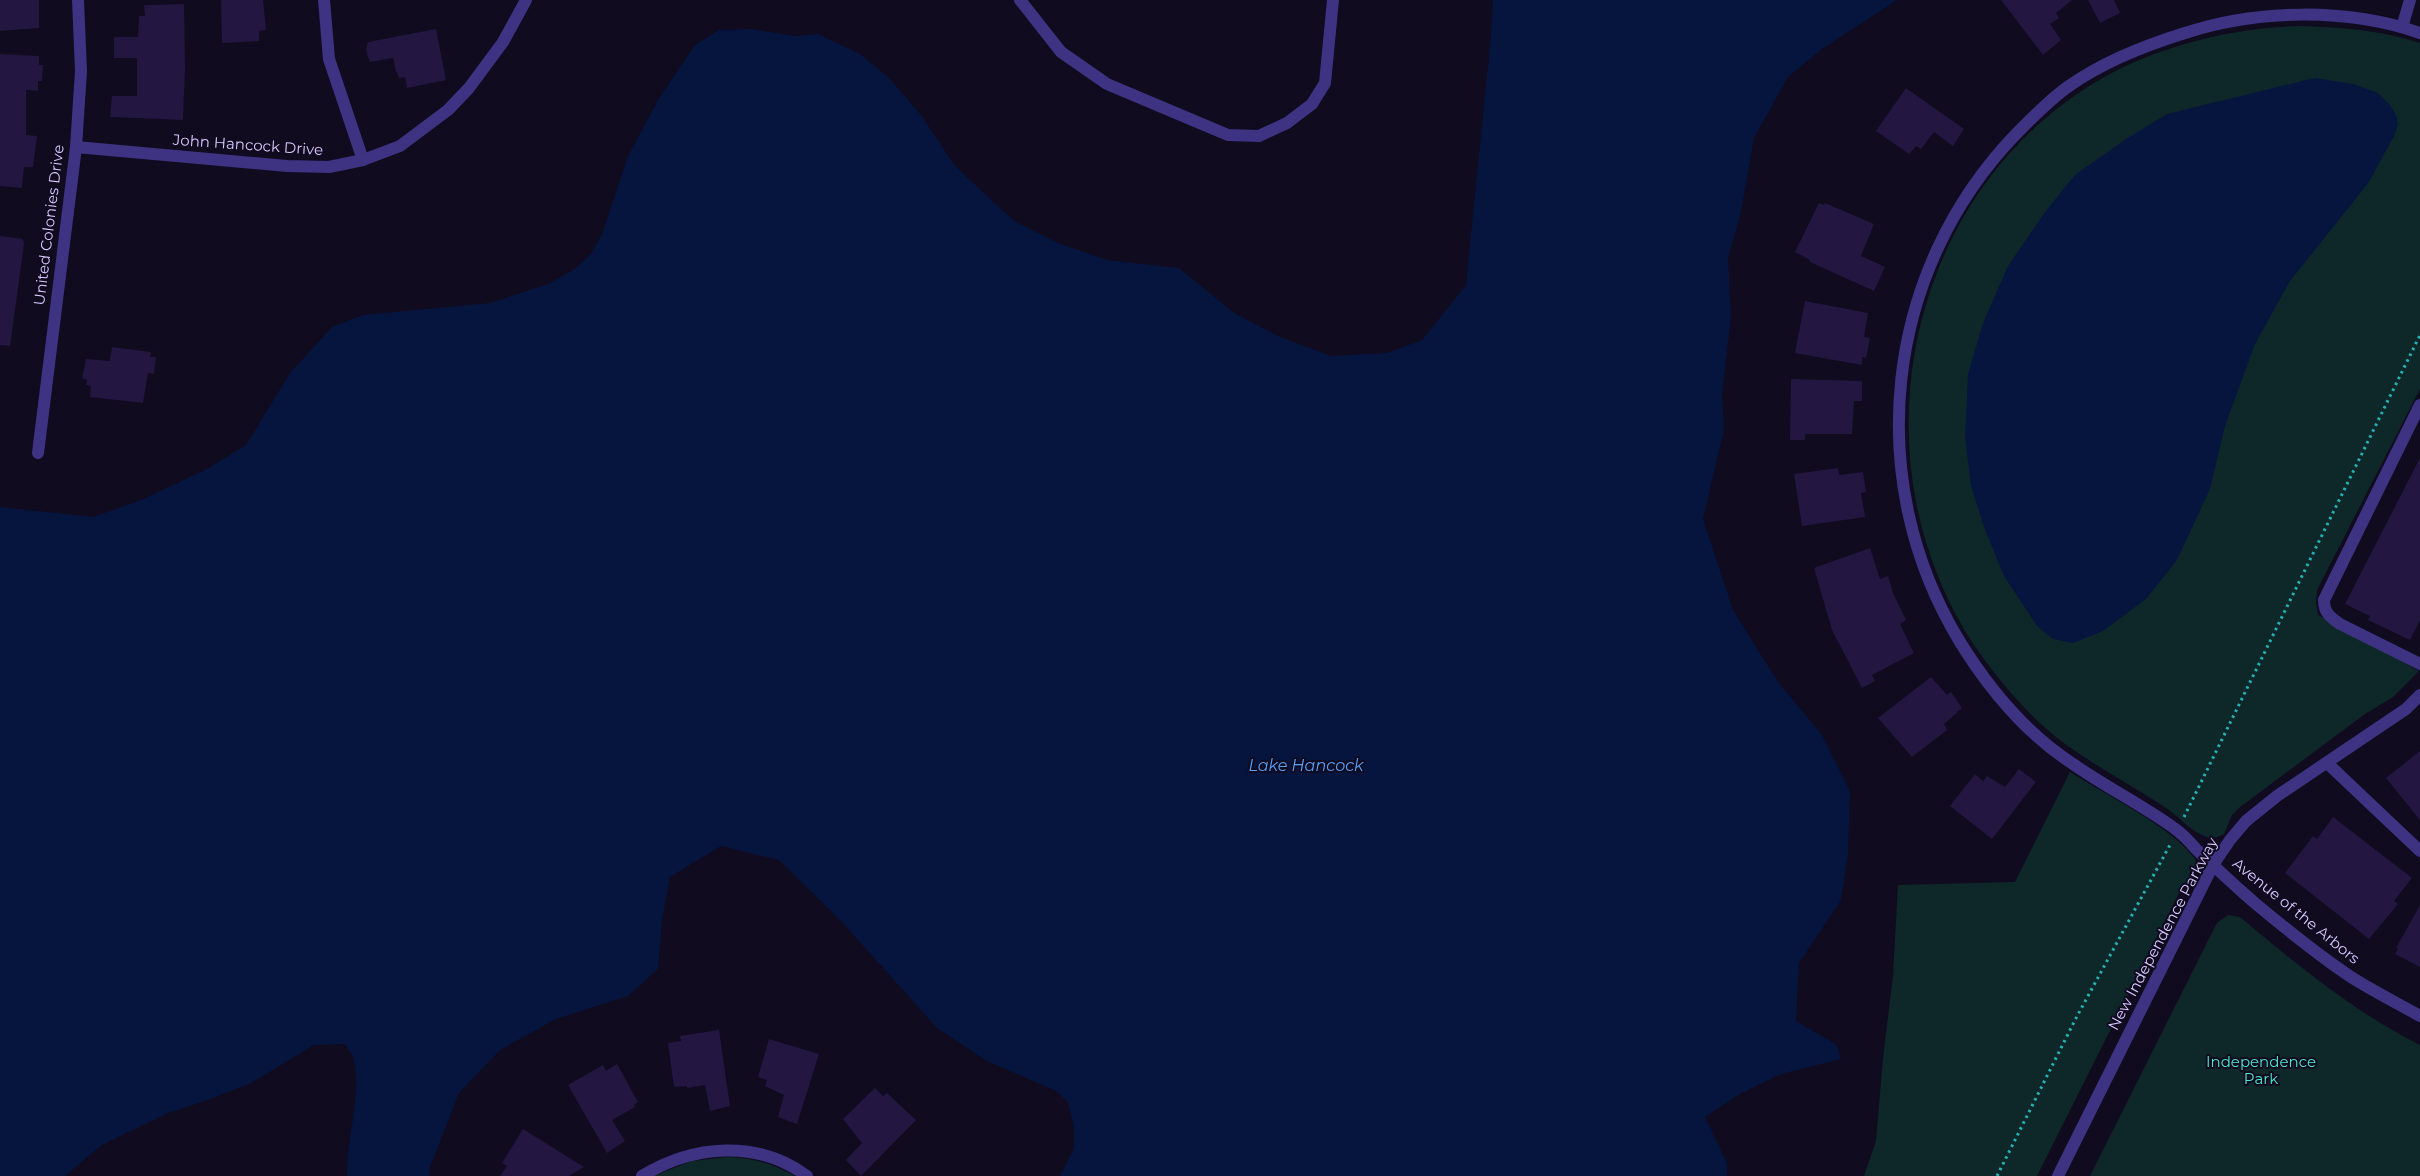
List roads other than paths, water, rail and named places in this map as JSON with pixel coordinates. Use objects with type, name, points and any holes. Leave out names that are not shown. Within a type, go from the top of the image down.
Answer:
[{"type":"street","name":"United Colonies Drive","points":[[38,453],[76,147],[81,71],[78,0]]},
{"type":"street","points":[[324,0],[330,59],[363,160]]},
{"type":"street","name":"John Hancock Drive","points":[[76,147],[287,166],[329,167],[363,160],[400,146],[448,110],[469,88],[503,42],[526,0]]},
{"type":"street","points":[[1020,0],[1061,52],[1107,84],[1228,135],[1259,136],[1287,123],[1312,104],[1325,83],[1332,0]]},
{"type":"street","points":[[2402,27],[2410,0]]},
{"type":"street","name":"Avenue of the Arbors","points":[[2420,33],[2402,27],[2307,15],[2262,16],[2206,26],[2160,41],[2110,63],[2069,86],[2028,122],[1999,152],[1966,195],[1941,239],[1922,282],[1907,336],[1900,386],[1898,433],[1909,518],[1922,560],[1939,601],[1960,642],[2011,710],[2034,734],[2070,763],[2178,830],[2255,903],[2311,948],[2352,977],[2420,1016]]},
{"type":"street","points":[[2420,405],[2324,600],[2324,608],[2328,615],[2340,624],[2420,664]]},
{"type":"street","name":"New Independence Parkway","points":[[2058,1176],[2214,865],[2230,840],[2246,821],[2277,796],[2406,709],[2420,695]]},
{"type":"street","points":[[2327,763],[2420,851]]},
{"type":"street","points":[[642,1176],[659,1166],[675,1160],[718,1150],[747,1151],[772,1157],[795,1167],[807,1176]]},
{"type":"water","name":"Lake Hancock","points":[[1493,0],[1897,0],[1822,49],[1788,77],[1754,138],[1741,212],[1728,258],[1731,319],[1722,392],[1724,430],[1703,519],[1733,610],[1778,682],[1822,735],[1850,791],[1848,854],[1841,900],[1799,963],[1796,1021],[1837,1045],[1841,1059],[1781,1074],[1738,1095],[1705,1117],[1727,1163],[1727,1176],[1060,1176],[1074,1148],[1074,1127],[1068,1102],[1056,1091],[987,1061],[937,1028],[841,921],[779,860],[721,846],[670,877],[662,921],[658,969],[628,996],[556,1019],[500,1050],[459,1093],[430,1167],[429,1176],[347,1176],[347,1162],[355,1102],[356,1073],[353,1058],[344,1044],[314,1045],[251,1083],[168,1113],[102,1145],[65,1176],[0,1176],[0,507],[93,517],[141,500],[207,469],[246,445],[290,373],[332,327],[363,315],[490,303],[548,284],[575,269],[591,254],[602,234],[628,156],[658,100],[695,45],[719,30],[752,29],[795,36],[818,34],[860,54],[888,77],[921,115],[955,166],[1014,221],[1058,243],[1107,260],[1179,268],[1234,313],[1278,336],[1331,356],[1387,353],[1422,340],[1466,285]]},
{"type":"water","points":[[2315,78],[2353,84],[2378,93],[2390,105],[2396,115],[2398,124],[2395,134],[2369,182],[2290,281],[2255,344],[2225,426],[2210,489],[2177,560],[2146,599],[2103,631],[2073,643],[2053,639],[2037,626],[2004,576],[1985,530],[1971,486],[1965,437],[1968,374],[1983,323],[2008,266],[2045,212],[2075,175],[2126,139],[2167,114]]},
{"type":"park label","name":"Independence Park","points":[[2261,1070]]}]
